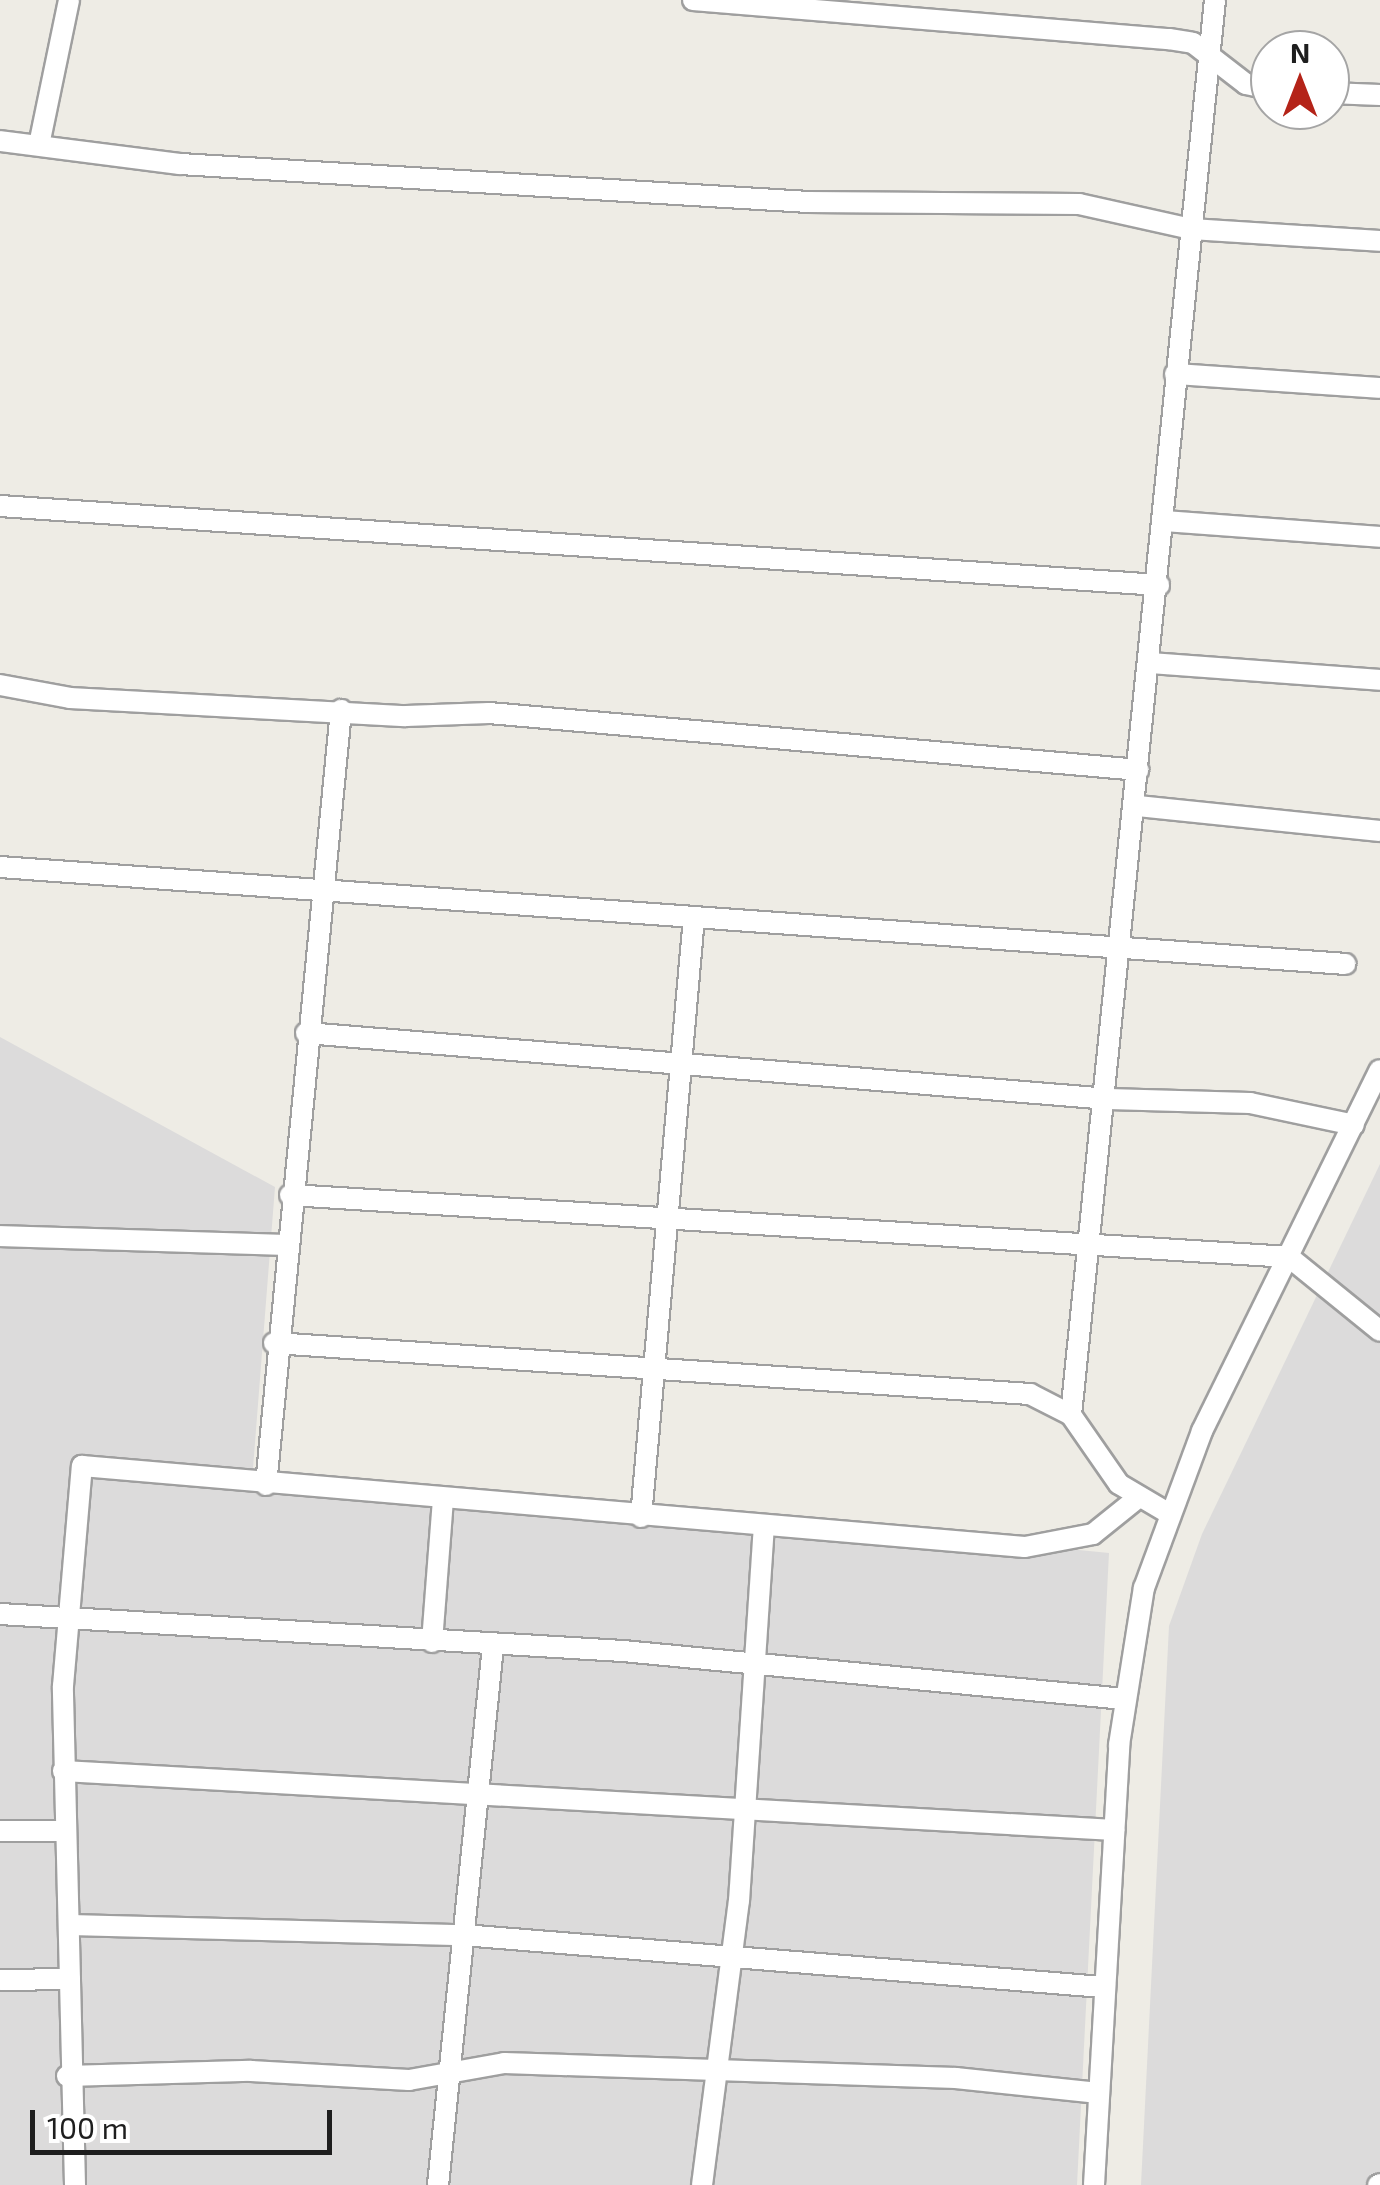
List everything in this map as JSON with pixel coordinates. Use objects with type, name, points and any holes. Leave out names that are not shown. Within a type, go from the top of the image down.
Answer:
[{"type":"street","points":[[39,145],[69,0]]},
{"type":"street","points":[[693,0],[1169,39],[1207,53],[1250,85]]},
{"type":"street","points":[[1071,1415],[1087,1242],[1124,948],[1175,374],[1215,0]]},
{"type":"street","points":[[1350,94],[1380,95]]},
{"type":"street","points":[[0,141],[180,164],[808,202],[1079,204],[1190,229],[1380,242]]},
{"type":"street","points":[[1175,374],[1380,388]]},
{"type":"street","points":[[0,506],[1159,585]]},
{"type":"street","points":[[1164,521],[1380,537]]},
{"type":"street","points":[[1150,663],[1380,680]]},
{"type":"street","points":[[0,685],[70,698],[489,713],[1139,770]]},
{"type":"street","points":[[266,1485],[274,1344],[341,710]]},
{"type":"street","points":[[1138,806],[1380,831]]},
{"type":"street","points":[[0,867],[1346,964]]},
{"type":"street","points":[[641,1517],[694,917]]},
{"type":"street","points":[[306,1034],[1108,1099],[1250,1102],[1354,1125]]},
{"type":"street","points":[[1094,2185],[1103,1987],[1124,1698],[1144,1588],[1168,1513],[1380,1070]]},
{"type":"street","points":[[290,1195],[1289,1257],[1380,1331]]},
{"type":"street","points":[[0,1236],[285,1246]]},
{"type":"street","points":[[274,1344],[655,1366],[1030,1394],[1071,1415],[1119,1484],[1168,1513]]},
{"type":"street","points":[[75,2185],[67,2076],[71,1925],[63,1771],[69,1617],[82,1466],[266,1485],[1025,1547],[1093,1534],[1139,1497]]},
{"type":"street","points":[[432,1642],[442,1500]]},
{"type":"street","points":[[702,2185],[732,1952],[757,1665],[764,1526]]},
{"type":"street","points":[[0,1614],[757,1665],[1124,1698]]},
{"type":"street","points":[[438,2185],[493,1646]]},
{"type":"street","points":[[63,1771],[479,1791],[1114,1830]]},
{"type":"street","points":[[0,1832],[66,1831]]},
{"type":"street","points":[[71,1925],[463,1935],[732,1952],[1103,1987]]},
{"type":"street","points":[[0,1980],[70,1980]]},
{"type":"street","points":[[67,2076],[251,2071],[409,2080],[504,2062],[956,2078],[1098,2093]]},
{"type":"shaded area","points":[[0,1037],[275,1187],[253,1468],[1109,1553],[1077,2185],[0,2185]]},
{"type":"shaded area","points":[[1380,1164],[1380,2185],[1141,2185],[1169,1626],[1202,1534]]}]
